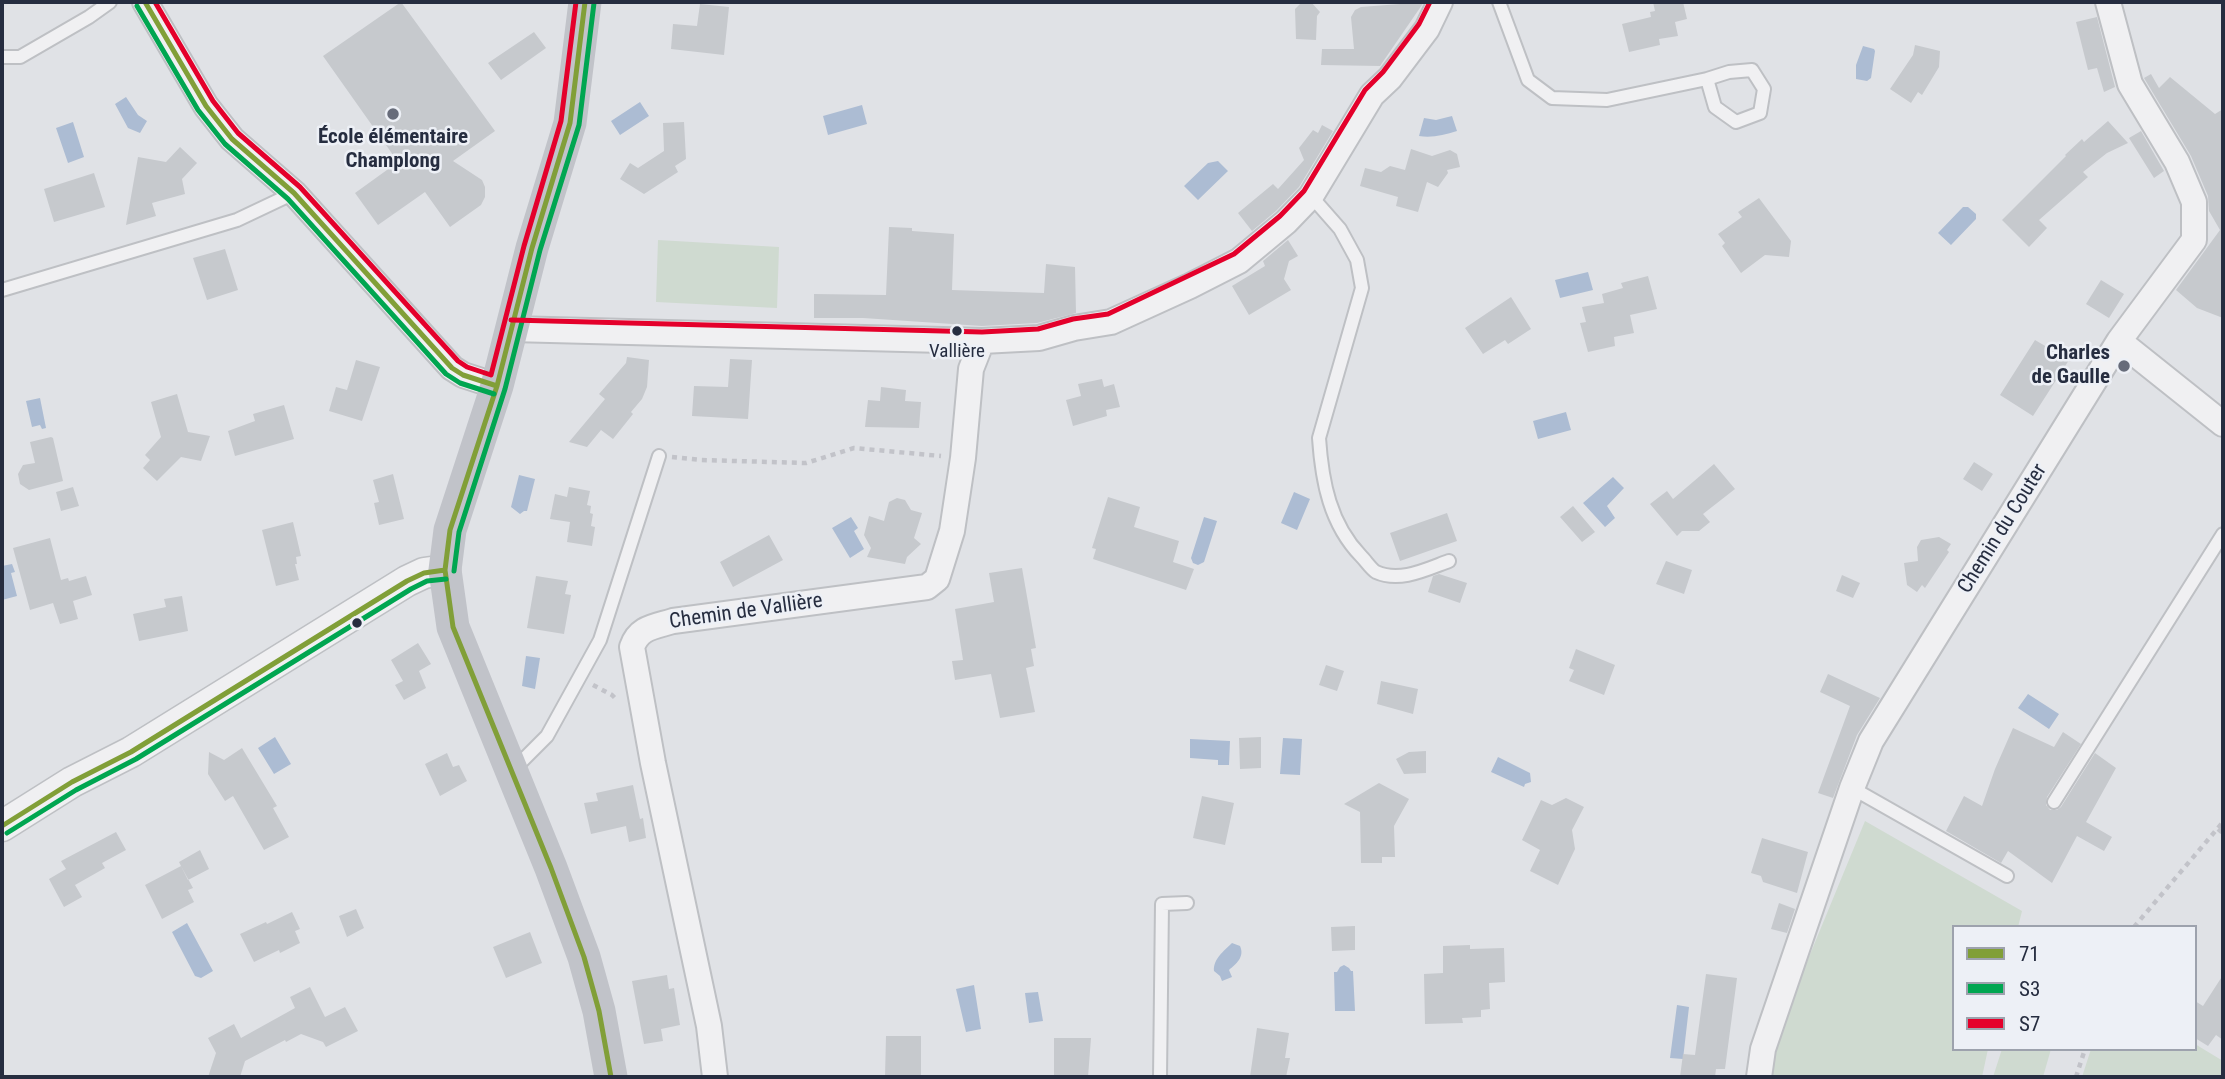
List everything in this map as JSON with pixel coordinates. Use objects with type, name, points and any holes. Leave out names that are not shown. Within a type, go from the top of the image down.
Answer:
[{"type":"main road","points":[[585,2],[570,123],[533,248],[497,386],[450,530],[445,570],[453,627],[551,868],[584,957],[599,1011],[611,1077]]},
{"type":"street","points":[[145,2],[205,106],[232,139],[294,194],[452,368],[463,375],[497,386]]},
{"type":"street","points":[[512,329],[982,341],[1039,338],[1074,328],[1111,322],[1239,261],[1286,222],[1311,196],[1372,95],[1390,78],[1427,29],[1440,2]]},
{"type":"street","name":"Chemin du Couter","points":[[1759,1077],[1763,1049],[1852,788],[1871,741],[2119,341],[2194,240],[2194,202],[2176,162],[2130,84],[2108,2]]},
{"type":"street","name":"Chemin de Vallière","points":[[715,1077],[709,1026],[656,776],[632,647],[635,636],[643,630],[673,621],[927,587],[937,579],[952,531],[971,369],[982,341]]},
{"type":"street","points":[[2119,341],[2223,424]]},
{"type":"street","points":[[4,820],[131,752],[407,581],[424,573],[445,570]]},
{"type":"lane","points":[[2,57],[20,57],[110,2]]},
{"type":"lane","points":[[1499,2],[1528,80],[1552,98],[1607,100],[1729,72],[1752,70],[1764,89],[1760,113],[1736,122],[1715,107],[1707,79]]},
{"type":"lane","points":[[2,290],[237,220],[294,194]]},
{"type":"lane","points":[[1311,196],[1340,229],[1357,260],[1362,288],[1319,438],[1321,463],[1332,513],[1352,547],[1376,571],[1396,575],[1413,574],[1449,561]]},
{"type":"lane","points":[[511,772],[547,736],[600,640],[659,456]]},
{"type":"lane","points":[[2054,802],[2223,534]]},
{"type":"lane","points":[[1852,788],[2007,876]]},
{"type":"lane","points":[[1160,1077],[1163,904],[1187,903]]},
{"type":"path","points":[[659,456],[806,463],[855,448],[962,458]]},
{"type":"path","points":[[2136,925],[2223,822]]},
{"type":"path","points":[[2218,829],[2223,833]]},
{"type":"path","points":[[2076,1077],[2084,1051]]},
{"type":"shaded area","points":[[658,240],[779,247],[777,308],[656,302]]},
{"type":"shaded area","points":[[1865,821],[2022,911],[2018,925],[1952,925],[1952,1051],[1988,1051],[1982,1077],[1766,1077],[1771,1049]]},
{"type":"shaded area","points":[[2197,1045],[2223,1061],[2223,1077],[2082,1077],[2090,1051],[2197,1051]]},
{"type":"shaded area","points":[[2001,1051],[2050,1051],[2043,1077],[1993,1077]]},
{"type":"water","points":[[1863,46],[1875,51],[1871,78],[1867,81],[1856,79],[1856,65]]},
{"type":"water","points":[[126,97],[138,115],[147,121],[140,133],[128,128],[115,104]]},
{"type":"water","points":[[640,102],[649,116],[620,135],[611,121]]},
{"type":"water","points":[[862,105],[867,124],[828,135],[823,116]]},
{"type":"water","points":[[1452,116],[1457,131],[1438,136],[1419,136],[1424,118],[1436,120]]},
{"type":"water","points":[[73,122],[84,157],[68,163],[56,128]]},
{"type":"water","points":[[1218,161],[1228,171],[1198,200],[1184,186],[1208,163]]},
{"type":"water","points":[[1963,207],[1968,207],[1976,214],[1976,219],[1951,245],[1938,233]]},
{"type":"water","points":[[1588,272],[1593,290],[1560,298],[1555,280]]},
{"type":"water","points":[[40,398],[46,428],[42,429],[40,425],[32,427],[26,401]]},
{"type":"water","points":[[1566,412],[1571,430],[1538,439],[1533,421]]},
{"type":"water","points":[[519,475],[535,479],[527,511],[520,514],[511,507]]},
{"type":"water","points":[[1613,477],[1624,488],[1607,506],[1615,518],[1605,527],[1583,503]]},
{"type":"water","points":[[1294,492],[1310,499],[1297,530],[1281,523]]},
{"type":"water","points":[[851,517],[858,528],[854,531],[864,549],[850,558],[832,528]]},
{"type":"water","points":[[1204,517],[1217,521],[1204,562],[1198,565],[1193,563],[1191,558]]},
{"type":"water","points":[[12,564],[15,572],[11,573],[17,596],[2,600],[2,566]]},
{"type":"water","points":[[526,656],[540,658],[535,689],[522,686]]},
{"type":"water","points":[[2028,694],[2059,714],[2049,729],[2018,708]]},
{"type":"water","points":[[275,737],[291,764],[274,774],[258,748]]},
{"type":"water","points":[[1283,738],[1302,739],[1300,775],[1280,774]]},
{"type":"water","points":[[1190,739],[1230,741],[1229,765],[1218,765],[1218,760],[1190,758]]},
{"type":"water","points":[[1498,757],[1530,773],[1531,782],[1524,787],[1491,772]]},
{"type":"water","points":[[187,923],[213,971],[201,978],[195,976],[172,932]]},
{"type":"water","points":[[1232,943],[1240,946],[1241,957],[1229,970],[1232,977],[1222,981],[1214,971],[1215,963]]},
{"type":"water","points":[[1344,965],[1353,971],[1355,1011],[1335,1011],[1334,972]]},
{"type":"water","points":[[974,985],[981,1029],[966,1032],[956,989]]},
{"type":"water","points":[[1038,992],[1043,1021],[1029,1023],[1025,993]]},
{"type":"water","points":[[1677,1005],[1689,1007],[1683,1059],[1670,1058]]},
{"type":"building","name":"École élémentaire Champlong","points":[[401,2],[495,131],[453,161],[482,180],[485,197],[481,205],[450,227],[425,192],[378,225],[355,193],[398,162],[323,56]]},
{"type":"building","points":[[1302,2],[1311,2],[1320,12],[1317,16],[1316,40],[1296,39],[1295,9]]},
{"type":"building","points":[[1401,2],[1424,2],[1380,66],[1321,65],[1322,49],[1354,49],[1351,17],[1355,10]]},
{"type":"building","points":[[1653,2],[1683,2],[1687,19],[1675,22],[1678,36],[1659,39],[1660,45],[1629,52],[1622,24],[1651,17],[1650,12],[1655,11]]},
{"type":"building","points":[[700,4],[729,7],[724,55],[671,49],[673,24],[697,26]]},
{"type":"building","points":[[2097,17],[2115,87],[2104,92],[2097,68],[2088,70],[2076,22]]},
{"type":"building","points":[[534,32],[546,48],[501,80],[488,63]]},
{"type":"building","points":[[1915,45],[1940,51],[1939,67],[1922,95],[1918,92],[1911,103],[1890,89],[1913,55]]},
{"type":"building","points":[[2151,74],[2159,88],[2170,77],[2215,114],[2223,109],[2223,318],[2197,308],[2176,290],[2220,230],[2209,211],[2208,196],[2191,156],[2144,78]]},
{"type":"building","points":[[2108,121],[2128,143],[2107,153],[2083,172],[2088,177],[2039,220],[2047,228],[2029,247],[2002,220],[2082,139],[2084,142]]},
{"type":"building","points":[[684,122],[686,159],[675,166],[678,172],[644,194],[620,179],[630,163],[638,168],[664,151],[663,123]]},
{"type":"building","points":[[1322,125],[1333,131],[1299,187],[1252,231],[1238,213],[1273,184],[1278,189],[1304,160],[1299,148],[1313,130],[1318,133]]},
{"type":"building","points":[[2141,131],[2164,171],[2154,178],[2129,138]]},
{"type":"building","points":[[180,147],[197,163],[182,179],[185,194],[152,203],[156,216],[126,225],[138,157],[166,162]]},
{"type":"building","points":[[1411,149],[1432,156],[1450,150],[1457,154],[1460,167],[1447,170],[1448,173],[1438,187],[1427,182],[1418,212],[1396,206],[1398,197],[1360,186],[1365,168],[1381,172],[1390,166],[1405,170]]},
{"type":"building","points":[[94,173],[105,207],[54,222],[44,189]]},
{"type":"building","points":[[1759,198],[1791,241],[1789,257],[1765,255],[1741,273],[1722,246],[1725,243],[1718,234],[1742,217],[1738,212]]},
{"type":"building","points":[[889,227],[954,234],[952,290],[1044,293],[1046,264],[1075,267],[1076,313],[1037,323],[982,326],[863,318],[814,318],[814,294],[886,295]]},
{"type":"building","points":[[1288,240],[1298,256],[1289,261],[1284,279],[1291,290],[1249,315],[1232,286],[1265,266],[1263,261]]},
{"type":"building","points":[[225,249],[238,290],[207,300],[193,258]]},
{"type":"building","points":[[1648,276],[1657,309],[1630,315],[1634,333],[1614,337],[1615,346],[1588,352],[1580,323],[1586,322],[1582,307],[1604,303],[1602,294],[1623,288],[1621,283]]},
{"type":"building","points":[[2101,280],[2124,294],[2109,318],[2086,304]]},
{"type":"building","points":[[1511,297],[1531,329],[1508,344],[1505,340],[1483,354],[1465,328]]},
{"type":"building","points":[[2035,340],[2069,360],[2033,416],[2000,395]]},
{"type":"building","points":[[627,357],[649,360],[647,387],[642,399],[631,412],[633,414],[613,439],[601,430],[587,447],[569,442],[605,399],[599,394],[626,363]]},
{"type":"building","points":[[730,359],[752,360],[748,419],[692,416],[694,386],[728,387]]},
{"type":"building","points":[[356,360],[380,367],[362,421],[329,411],[336,387],[347,390]]},
{"type":"building","points":[[1102,379],[1104,387],[1114,384],[1120,407],[1106,410],[1107,416],[1073,426],[1066,400],[1081,396],[1078,384]]},
{"type":"building","points":[[881,387],[906,390],[905,401],[921,402],[919,428],[865,427],[868,400],[880,401]]},
{"type":"building","points":[[177,394],[188,432],[210,436],[201,461],[181,457],[157,481],[143,468],[150,460],[145,455],[161,437],[151,402]]},
{"type":"building","points":[[284,405],[294,439],[235,456],[228,431],[255,421],[253,414]]},
{"type":"building","points":[[51,437],[63,481],[29,490],[20,484],[18,474],[23,465],[35,463],[30,442]]},
{"type":"building","points":[[1974,462],[1993,474],[1982,491],[1963,479]]},
{"type":"building","points":[[1714,464],[1735,489],[1703,514],[1710,522],[1699,531],[1682,531],[1677,536],[1650,504],[1667,491],[1673,499]]},
{"type":"building","points":[[393,474],[404,519],[379,525],[374,503],[379,502],[373,480]]},
{"type":"building","points":[[73,487],[79,506],[61,511],[56,492]]},
{"type":"building","points":[[569,487],[590,491],[587,505],[591,506],[590,513],[593,514],[591,526],[595,527],[592,546],[567,542],[570,522],[550,519],[555,494],[567,497]]},
{"type":"building","points":[[1108,497],[1140,507],[1134,527],[1179,541],[1173,562],[1194,569],[1186,590],[1093,559],[1096,549],[1092,548]]},
{"type":"building","points":[[897,498],[905,500],[911,510],[922,513],[914,538],[921,544],[907,557],[905,564],[867,557],[871,548],[864,535],[869,516],[884,521],[889,502]]},
{"type":"building","points":[[1573,506],[1595,532],[1582,542],[1560,517]]},
{"type":"building","points":[[1447,513],[1457,541],[1400,561],[1390,533]]},
{"type":"building","points":[[293,522],[301,556],[296,557],[295,564],[299,580],[276,586],[262,530]]},
{"type":"building","points":[[769,535],[783,560],[733,587],[720,562]]},
{"type":"building","points":[[1939,537],[1951,544],[1947,550],[1949,552],[1925,588],[1922,585],[1917,592],[1907,585],[1904,563],[1918,561],[1917,547],[1921,540]]},
{"type":"building","points":[[50,538],[61,580],[68,578],[69,581],[86,576],[92,595],[73,601],[78,619],[60,624],[53,603],[30,610],[13,548]]},
{"type":"building","points":[[1666,561],[1692,570],[1684,594],[1656,584]]},
{"type":"building","points":[[1022,568],[1036,648],[1031,649],[1034,666],[1026,668],[1035,712],[1000,718],[991,674],[955,680],[952,661],[963,660],[955,609],[994,602],[989,573]]},
{"type":"building","points":[[1439,574],[1467,583],[1460,603],[1428,592],[1433,576]]},
{"type":"building","points":[[1842,575],[1860,583],[1853,598],[1836,591]]},
{"type":"building","points":[[536,576],[568,581],[565,594],[571,595],[564,634],[527,628]]},
{"type":"building","points":[[182,596],[188,631],[139,641],[133,614],[166,607],[164,599]]},
{"type":"building","points":[[418,643],[431,664],[419,671],[426,688],[404,700],[395,685],[403,681],[391,660]]},
{"type":"building","points":[[1576,649],[1615,665],[1604,695],[1569,681],[1574,670],[1569,668]]},
{"type":"building","points":[[1326,665],[1344,671],[1337,691],[1319,685]]},
{"type":"building","points":[[1828,674],[1880,698],[1857,735],[1833,798],[1818,793],[1850,706],[1820,692]]},
{"type":"building","points":[[1381,681],[1418,689],[1413,714],[1377,704]]},
{"type":"building","points":[[2013,728],[2054,747],[2063,732],[2081,744],[2047,797],[2046,805],[2050,810],[2061,807],[2095,753],[2116,768],[2086,822],[2112,837],[2104,851],[2077,836],[2052,883],[2008,851],[2001,863],[1946,831],[1964,796],[1982,806]]},
{"type":"building","points":[[1261,737],[1261,768],[1240,769],[1239,738]]},
{"type":"building","points":[[242,748],[277,806],[273,808],[289,837],[264,850],[233,796],[225,801],[208,774],[209,752],[224,760]]},
{"type":"building","points":[[1426,751],[1426,773],[1404,774],[1396,759],[1409,752]]},
{"type":"building","points":[[447,753],[453,767],[459,765],[467,781],[440,796],[425,764]]},
{"type":"building","points":[[1379,783],[1409,799],[1394,826],[1395,857],[1382,857],[1382,863],[1361,863],[1360,812],[1344,804]]},
{"type":"building","points":[[633,785],[646,838],[629,842],[626,826],[591,834],[584,803],[598,801],[596,793]]},
{"type":"building","points":[[1202,796],[1234,803],[1225,845],[1193,838]]},
{"type":"building","points":[[1566,798],[1584,807],[1572,830],[1575,849],[1558,885],[1530,871],[1540,850],[1522,840],[1541,800],[1552,805]]},
{"type":"building","points":[[116,832],[126,850],[102,863],[105,868],[75,885],[82,897],[64,907],[49,879],[66,869],[61,861]]},
{"type":"building","points":[[1762,838],[1808,852],[1797,893],[1763,882],[1761,876],[1751,873]]},
{"type":"building","points":[[200,850],[209,869],[188,880],[179,862]]},
{"type":"building","points":[[181,866],[193,888],[188,890],[194,902],[162,919],[145,885]]},
{"type":"building","points":[[1779,903],[1795,909],[1787,933],[1771,929]]},
{"type":"building","points":[[356,909],[364,928],[347,937],[339,916]]},
{"type":"building","points":[[292,912],[300,929],[295,931],[300,943],[254,962],[240,934]]},
{"type":"building","points":[[1355,926],[1355,950],[1332,951],[1331,927]]},
{"type":"building","points":[[530,932],[542,963],[506,978],[493,947]]},
{"type":"building","points":[[1470,945],[1470,949],[1504,948],[1505,982],[1489,983],[1490,1009],[1481,1010],[1481,1017],[1462,1018],[1463,1023],[1425,1024],[1424,974],[1443,973],[1443,946]]},
{"type":"building","points":[[1706,974],[1737,978],[1725,1069],[1716,1069],[1715,1077],[1680,1077],[1683,1054],[1695,1055]]},
{"type":"building","points":[[667,975],[669,989],[674,988],[680,1025],[661,1029],[663,1041],[644,1044],[632,981]]},
{"type":"building","points":[[2223,975],[2223,1040],[2216,1035],[2208,1046],[2197,1039],[2197,1002],[2203,1006]]},
{"type":"building","points":[[310,987],[325,1017],[345,1007],[358,1031],[326,1047],[323,1042],[301,1034],[245,1061],[240,1077],[208,1077],[216,1053],[208,1038],[234,1024],[241,1038],[295,1008],[290,997]]},
{"type":"building","points":[[1257,1028],[1289,1033],[1285,1058],[1290,1058],[1286,1077],[1250,1077]]},
{"type":"building","points":[[886,1036],[921,1036],[921,1077],[885,1077]]},
{"type":"building","points":[[1054,1038],[1091,1038],[1088,1077],[1054,1076]]},
{"type":"transit line","name":"71","points":[[145,2],[206,106],[232,139],[294,193],[452,368],[463,375],[497,386]]},
{"type":"transit line","name":"S7","points":[[155,2],[213,101],[238,133],[300,187],[458,361],[491,375],[524,246],[561,121],[576,2]]},
{"type":"transit line","name":"71","points":[[585,2],[570,123],[532,248],[497,386],[450,530],[445,570],[453,627],[551,868],[584,957],[599,1011],[611,1077]]},
{"type":"transit line","name":"S7","points":[[511,320],[982,332],[1038,329],[1073,319],[1108,314],[1234,254],[1280,216],[1304,191],[1365,90],[1383,72],[1419,24],[1430,2]]},
{"type":"transit line","name":"S3","points":[[454,571],[459,532],[505,389],[540,250],[579,125],[594,3]]},
{"type":"transit line","name":"S3","points":[[137,6],[198,110],[225,144],[288,199],[446,374],[460,383],[494,394]]},
{"type":"transit line","name":"71","points":[[2,826],[72,782],[131,752],[407,581],[424,573],[445,570]]},
{"type":"transit line","name":"S3","points":[[7,833],[76,790],[136,759],[411,589],[427,581],[446,579]]},
{"type":"place","name":"École élémentaire Champlong","points":[[393,114]]},
{"type":"place","name":"Vallière","points":[[957,331]]},
{"type":"place","name":"Charles de Gaulle","points":[[2124,366]]}]
